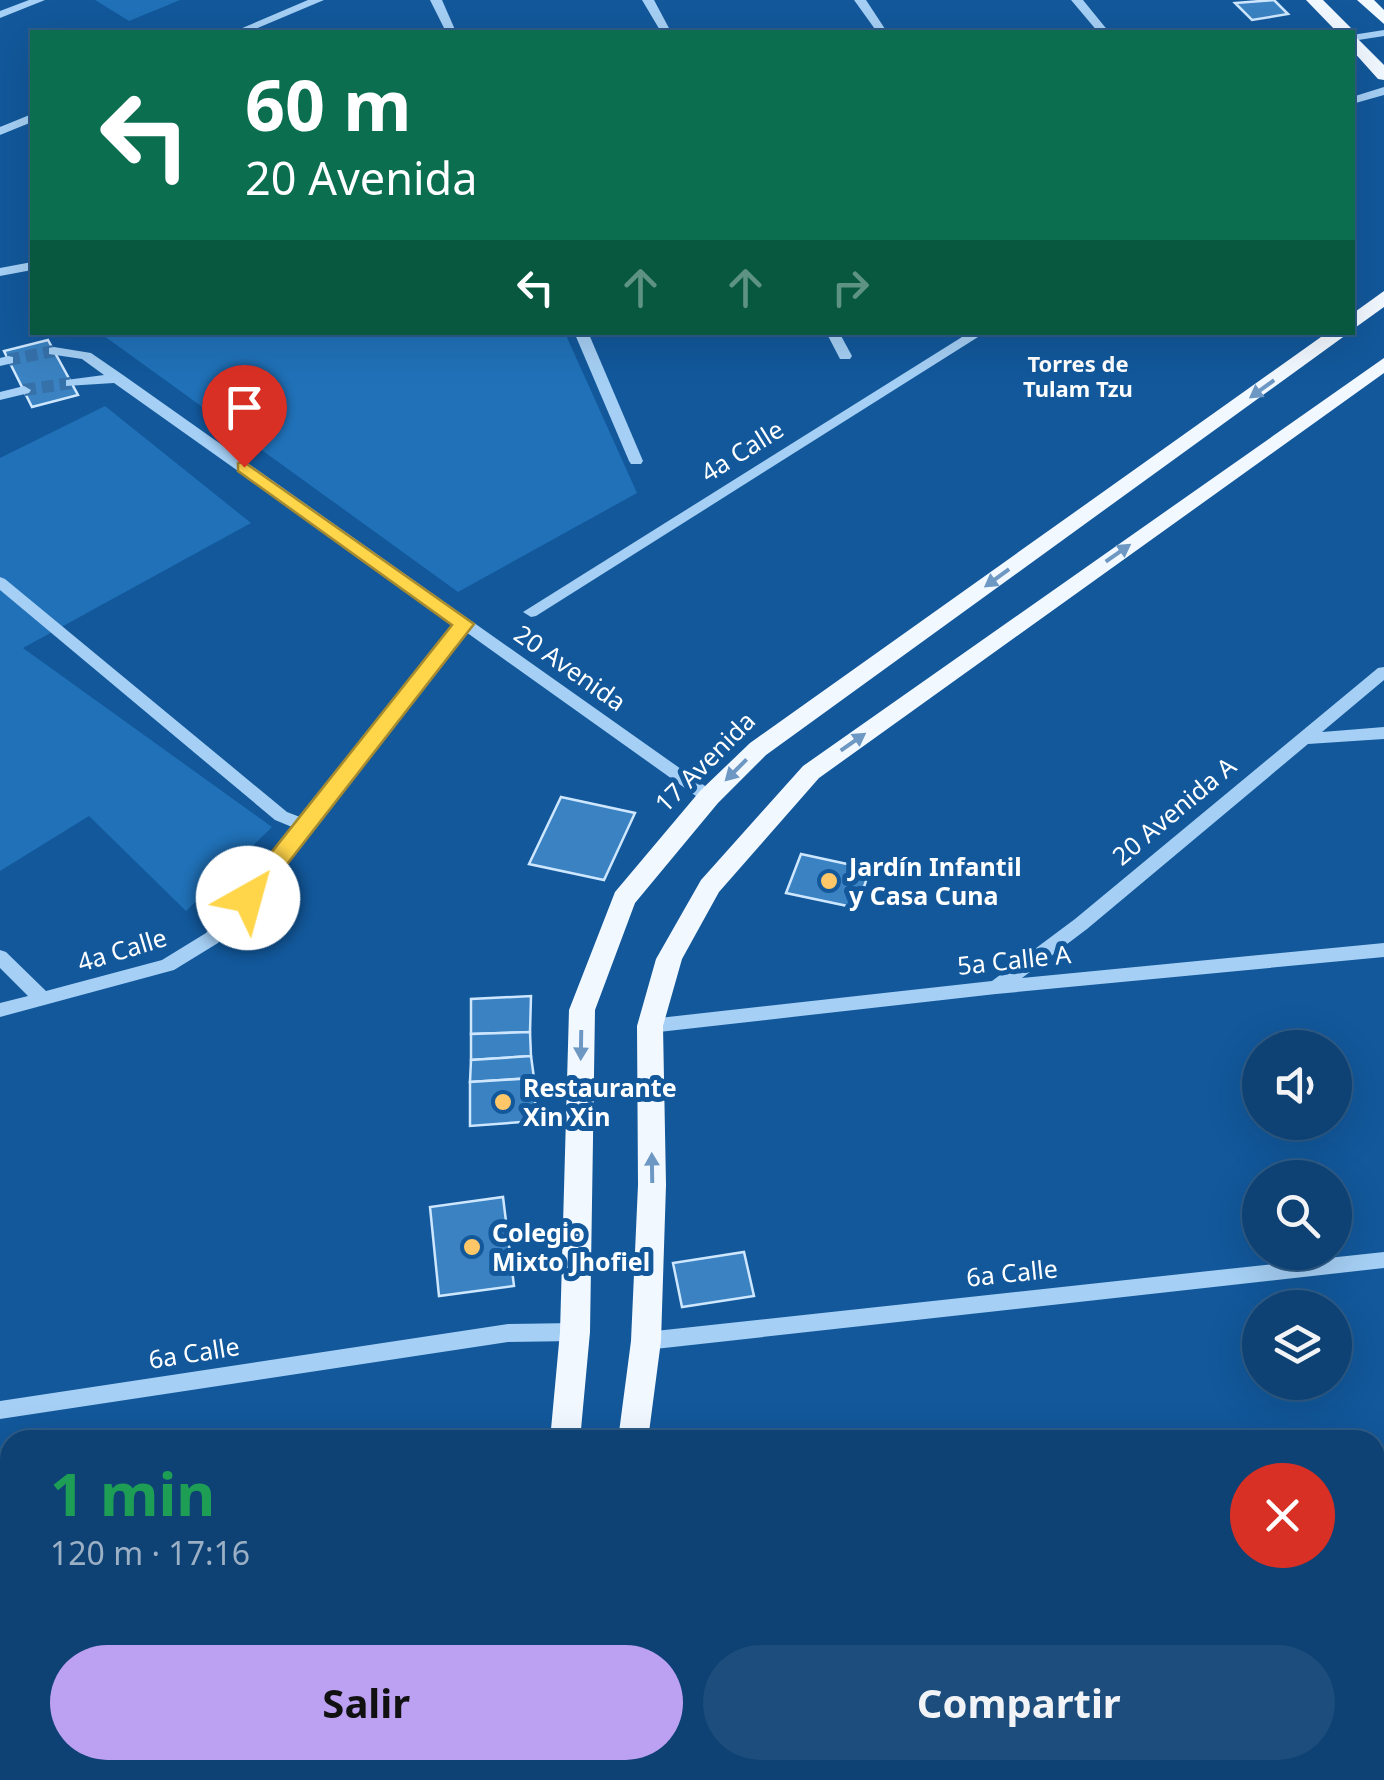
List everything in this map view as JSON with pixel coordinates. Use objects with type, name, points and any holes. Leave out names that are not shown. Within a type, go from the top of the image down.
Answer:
[{"type":"main road","points":[[1314,0],[1344,30]]},
{"type":"main road","points":[[1365,0],[1384,19]]},
{"type":"main road","points":[[1355,42],[1384,76]]},
{"type":"main road","points":[[1355,321],[1384,296]]},
{"type":"main road","name":"17 Avenida","points":[[567,1430],[575,1332],[582,1010],[624,899],[709,797],[758,749],[1337,335]]},
{"type":"main road","points":[[634,1430],[646,1341],[652,1185],[650,1026],[669,959],[710,886],[812,772],[1384,364]]},
{"type":"street","points":[[0,15],[39,0]]},
{"type":"street","points":[[245,30],[318,0]]},
{"type":"street","points":[[436,0],[450,30]]},
{"type":"street","points":[[648,0],[665,30]]},
{"type":"street","points":[[860,0],[881,30]]},
{"type":"street","points":[[1077,0],[1102,30]]},
{"type":"street","points":[[1355,38],[1384,33]]},
{"type":"street","points":[[1355,100],[1384,91]]},
{"type":"street","points":[[0,132],[30,119]]},
{"type":"street","points":[[2,272],[30,266]]},
{"type":"street","points":[[582,335],[636,461]]},
{"type":"street","points":[[834,335],[844,356]]},
{"type":"street","name":"4a Calle","points":[[531,612],[975,335]]},
{"type":"street","name":"20 Avenida","points":[[54,351],[81,353],[118,378],[709,797]]},
{"type":"street","points":[[71,383],[118,378]]},
{"type":"street","points":[[0,396],[24,390]]},
{"type":"street","points":[[0,582],[281,816],[306,826]]},
{"type":"street","name":"4a Calle","points":[[0,1010],[142,973],[192,953],[229,922],[464,624]]},
{"type":"street","name":"20 Avenida A","points":[[996,987],[1081,924],[1384,672]]},
{"type":"street","points":[[1304,739],[1384,733]]},
{"type":"street","name":"5a Calle A","points":[[650,1026],[996,987],[1384,950]]},
{"type":"street","points":[[0,958],[43,999]]},
{"type":"street","name":"6a Calle","points":[[646,1341],[1384,1260]]},
{"type":"street","name":"6a Calle","points":[[0,1410],[508,1333],[575,1332]]},
{"type":"shaded area","points":[[95,0],[180,0],[129,21]]},
{"type":"shaded area","points":[[103,335],[566,335],[637,493],[458,592]]},
{"type":"shaded area","points":[[105,406],[251,523],[23,648],[272,827],[186,911],[89,816],[0,871],[0,458]]},
{"type":"building","points":[[1274,0],[1288,14],[1252,20],[1235,3]]},
{"type":"building","points":[[48,340],[78,395],[32,407],[4,351]]},
{"type":"building","points":[[561,797],[635,813],[604,880],[529,864]]},
{"type":"building","name":"Jardín Infantil y Casa Cuna","points":[[801,854],[870,869],[857,908],[786,893]]},
{"type":"building","points":[[531,996],[530,1032],[471,1034],[471,999]]},
{"type":"building","points":[[530,1032],[531,1056],[471,1060],[471,1034]]},
{"type":"building","points":[[531,1056],[534,1078],[470,1082],[471,1060]]},
{"type":"building","name":"Restaurante Xin Xin","points":[[534,1078],[536,1121],[470,1126],[470,1082]]},
{"type":"building","name":"Colegio Mixto Jhofiel","points":[[503,1197],[514,1286],[439,1296],[430,1207]]},
{"type":"building","points":[[744,1252],[754,1296],[682,1307],[673,1263]]},
{"type":"tunnel","points":[[8,360],[54,351]]},
{"type":"tunnel","points":[[24,390],[71,383]]},
{"type":"place","name":"Jardín Infantil y Casa Cuna","points":[[829,881]]},
{"type":"place","name":"Restaurante Xin Xin","points":[[503,1102]]},
{"type":"place","name":"Colegio Mixto Jhofiel","points":[[472,1247]]},
{"type":"district","name":"Torres de Tulam Tzu","points":[[1078,376]]},
{"type":"route","points":[[244,467],[464,624],[248,898]]}]
